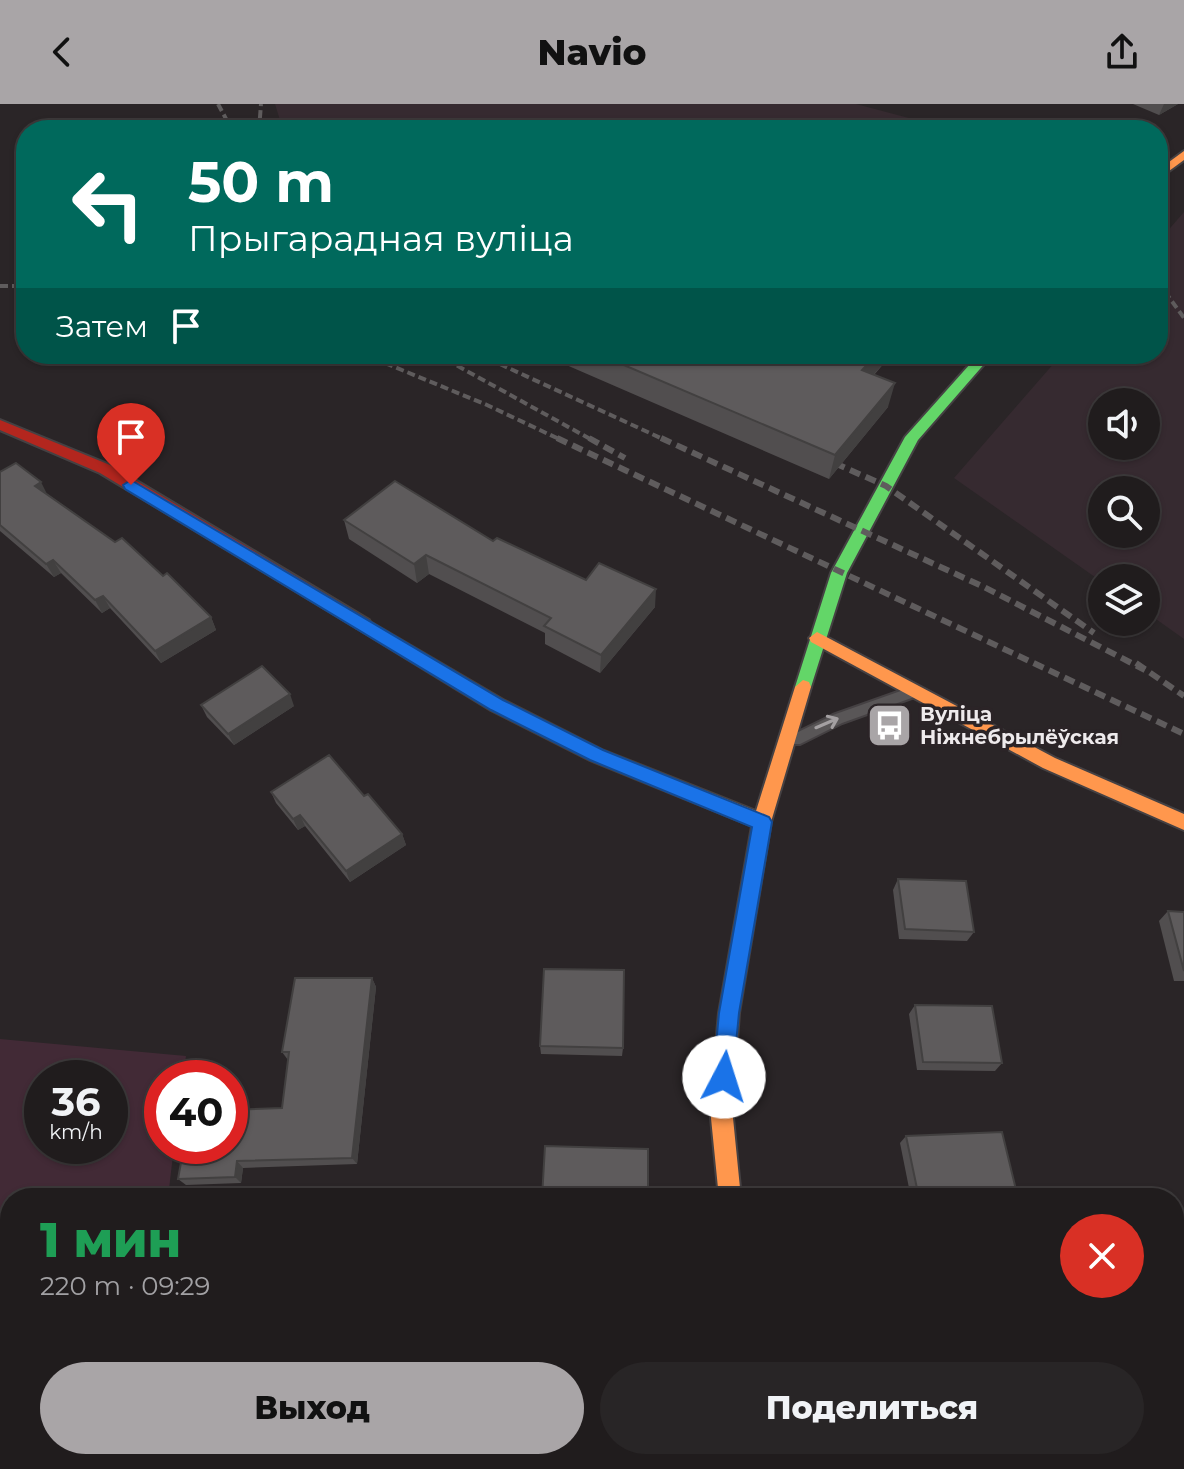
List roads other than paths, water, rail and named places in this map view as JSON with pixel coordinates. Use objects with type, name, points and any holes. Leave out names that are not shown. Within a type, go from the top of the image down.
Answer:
[{"type":"street","points":[[1168,168],[1184,154]]},
{"type":"street","points":[[729,1188],[721,1108],[729,1013],[762,822],[783,748],[839,573],[912,437],[977,364]]},
{"type":"street","points":[[0,425],[105,469],[497,705],[596,755],[762,822]]},
{"type":"street","points":[[817,638],[1049,763],[1184,822]]},
{"type":"lane","points":[[783,748],[824,722],[876,708],[916,691]]},
{"type":"railway","points":[[218,104],[227,120]]},
{"type":"railway","points":[[260,120],[261,104]]},
{"type":"railway","points":[[0,286],[16,286]]},
{"type":"railway","points":[[1168,296],[1184,318]]},
{"type":"railway","points":[[387,364],[487,405],[561,440]]},
{"type":"railway","points":[[454,364],[592,440]]},
{"type":"railway","points":[[500,364],[665,440]]},
{"type":"railway","points":[[557,438],[1184,734]]},
{"type":"railway","points":[[589,438],[625,458]]},
{"type":"railway","points":[[661,438],[984,587],[1145,670]]},
{"type":"railway","points":[[819,456],[886,486],[1088,629]]},
{"type":"railway","points":[[1136,663],[1184,696]]},
{"type":"place","name":"Вуліца Ніжнебрылёўская","points":[[889,726]]}]
